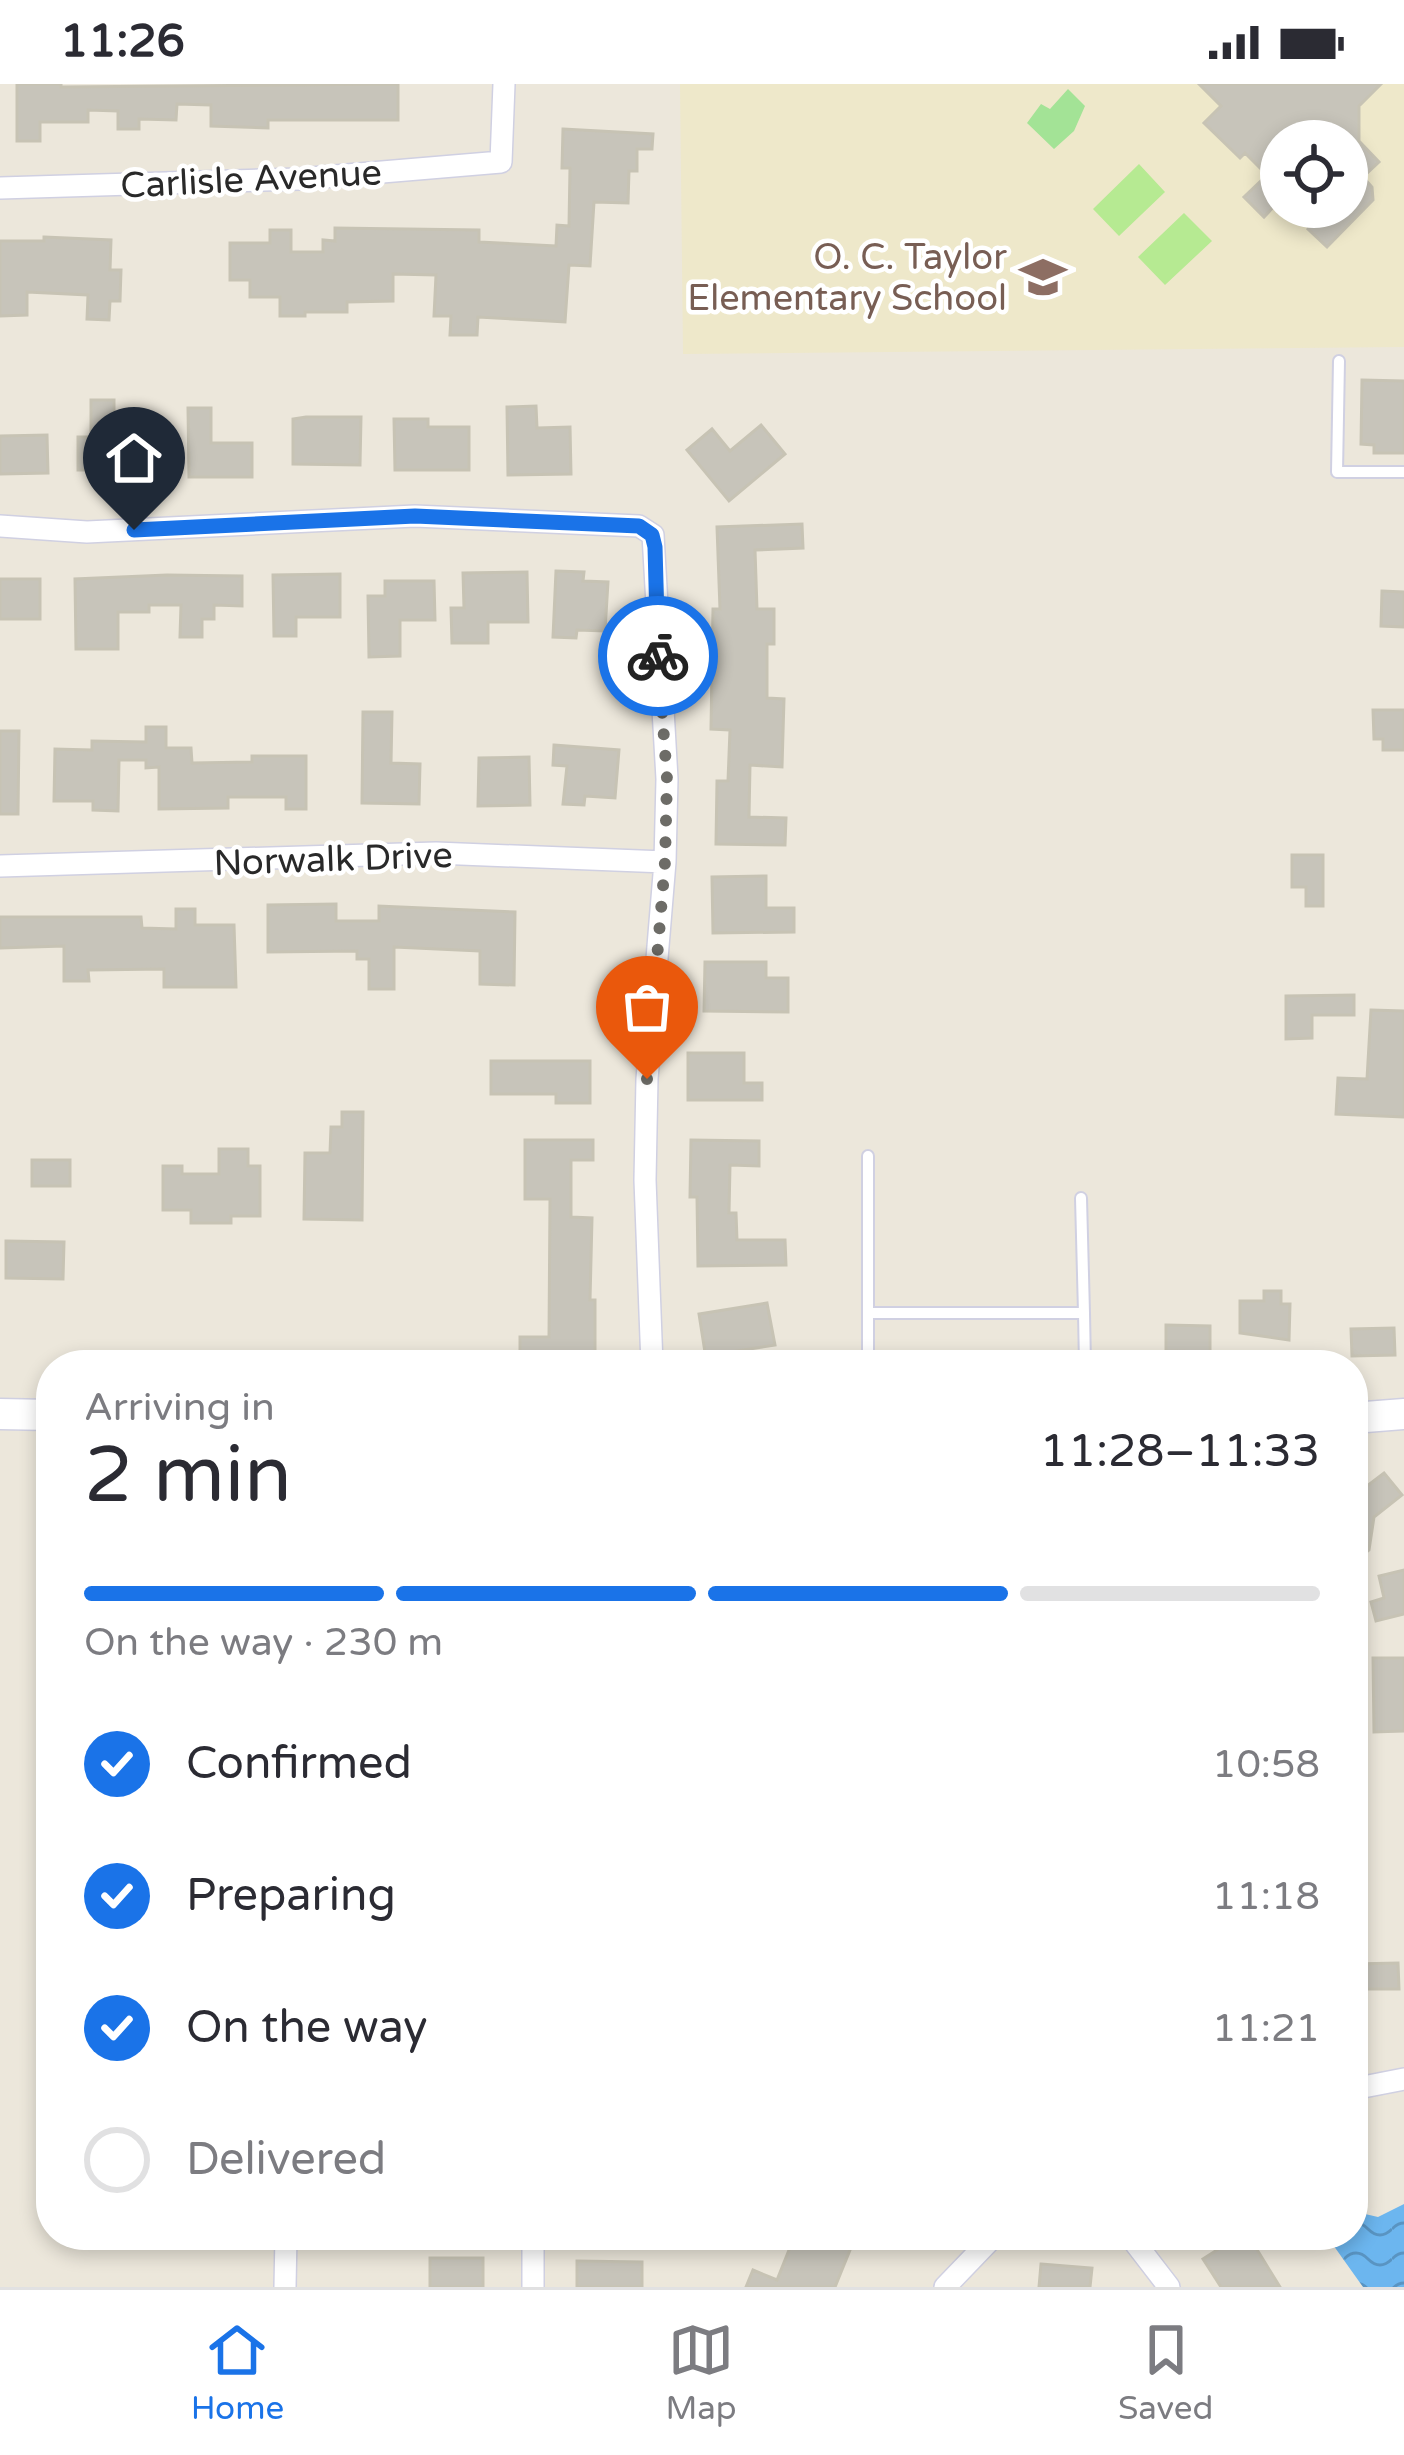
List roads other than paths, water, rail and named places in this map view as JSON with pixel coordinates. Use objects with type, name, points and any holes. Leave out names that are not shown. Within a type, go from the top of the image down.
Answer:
[{"type":"main road","points":[[0,1414],[36,1414]]},
{"type":"main road","points":[[1368,1417],[1398,1416]]},
{"type":"street","name":"Carlisle Avenue","points":[[0,188],[299,178],[501,162],[504,84]]},
{"type":"street","points":[[0,526],[87,532],[415,516],[639,526],[652,535],[667,779],[647,1079],[645,1180],[651,1350]]},
{"type":"street","name":"Norwalk Drive","points":[[0,866],[436,853],[665,862]]},
{"type":"street","points":[[1368,2086],[1404,2079]]},
{"type":"street","points":[[1368,2090],[1404,2095]]},
{"type":"street","points":[[285,2287],[286,2250]]},
{"type":"street","points":[[533,2250],[533,2287]]},
{"type":"street","points":[[945,2287],[981,2250]]},
{"type":"street","points":[[1141,2250],[1169,2287]]},
{"type":"lane","points":[[1339,361],[1337,472],[1404,472]]},
{"type":"lane","points":[[868,1156],[868,1350]]},
{"type":"lane","points":[[1081,1198],[1085,1350]]},
{"type":"lane","points":[[869,1313],[1084,1313]]},
{"type":"water","points":[[1404,2204],[1404,2287],[1363,2287],[1337,2250],[1368,2250],[1368,2215],[1378,2217]]},
{"type":"place","name":"O. C. Taylor Elementary School","points":[[1043,277]]}]
